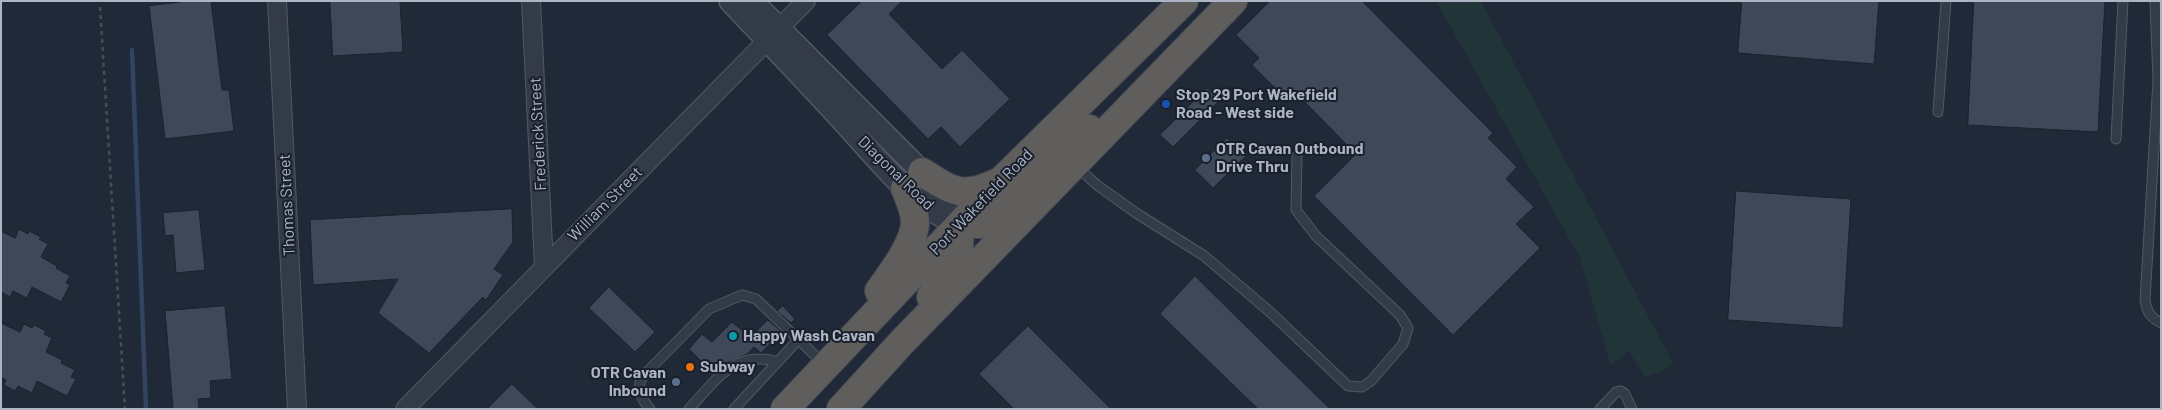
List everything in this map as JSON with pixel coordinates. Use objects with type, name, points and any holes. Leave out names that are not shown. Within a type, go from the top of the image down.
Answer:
[{"type":"highway","name":"Port Wakefield Road","points":[[784,409],[1000,182],[1184,1]]},
{"type":"highway","points":[[841,409],[902,342],[1233,1]]},
{"type":"highway","points":[[902,342],[944,277],[959,249],[960,224],[981,224],[998,215],[1058,153],[1167,69]]},
{"type":"highway","points":[[826,366],[894,269],[906,248],[915,222],[914,180],[955,191],[979,191],[1000,182]]},
{"type":"street","name":"Thomas Street","points":[[277,1],[297,409]]},
{"type":"street","name":"Frederick Street","points":[[531,1],[544,266]]},
{"type":"street","name":"Diagonal Road","points":[[730,1],[773,35],[914,180],[954,211],[960,224]]},
{"type":"street","name":"Diagonal Road","points":[[752,1],[773,35]]},
{"type":"street","name":"William Street","points":[[406,409],[544,266],[806,1]]},
{"type":"lane","points":[[1938,112],[1946,1]]},
{"type":"lane","points":[[2116,139],[2122,1]]},
{"type":"lane","points":[[2155,1],[2160,80],[2145,300],[2147,310],[2152,318],[2161,323]]},
{"type":"lane","points":[[1074,164],[1136,213],[1202,255],[1269,311],[1348,386],[1362,387],[1371,381],[1403,344],[1408,328],[1400,315],[1316,236],[1296,210],[1297,156]]},
{"type":"lane","points":[[650,409],[641,397],[639,386],[641,379],[709,310],[727,300],[742,295],[756,299],[826,366]]},
{"type":"lane","points":[[734,409],[798,340]]},
{"type":"lane","points":[[689,409],[727,368],[750,359],[764,358],[778,362]]},
{"type":"lane","points":[[1600,409],[1616,392],[1621,391],[1625,394],[1632,409]]},
{"type":"path","points":[[100,7],[125,409]]},
{"type":"green space","points":[[1436,1],[1481,1],[1674,365],[1646,378],[1628,350],[1611,366],[1580,258]]},
{"type":"building","points":[[189,1],[211,1],[222,90],[229,90],[234,131],[165,139],[149,6]]},
{"type":"building","points":[[330,1],[400,1],[403,52],[333,56]]},
{"type":"building","points":[[862,1],[902,1],[889,14],[942,69],[962,50],[1010,99],[960,147],[941,127],[928,139],[827,35]]},
{"type":"building","points":[[1270,1],[1362,1],[1493,133],[1488,138],[1517,167],[1506,179],[1534,207],[1516,224],[1540,248],[1453,335],[1314,196],[1356,154],[1291,88],[1283,96],[1252,65],[1259,58],[1236,35]]},
{"type":"building","points":[[1742,1],[1879,1],[1874,64],[1738,53]]},
{"type":"building","points":[[1974,1],[2105,1],[2098,132],[1968,125]]},
{"type":"building","points":[[1207,88],[1220,100],[1173,147],[1160,135]]},
{"type":"building","points":[[1227,138],[1246,156],[1213,188],[1195,170]]},
{"type":"building","points":[[1736,191],[1851,199],[1843,328],[1728,320]]},
{"type":"building","points":[[512,209],[513,242],[494,269],[503,275],[486,300],[483,297],[429,353],[378,313],[398,279],[313,285],[310,220]]},
{"type":"building","points":[[199,210],[205,270],[176,273],[173,235],[165,236],[163,213]]},
{"type":"building","points":[[19,229],[28,234],[29,231],[41,237],[39,239],[48,244],[41,257],[70,276],[66,283],[70,285],[61,302],[32,287],[27,298],[13,291],[10,297],[1,292],[1,231],[15,238]]},
{"type":"building","points":[[1195,276],[1330,409],[1258,409],[1160,314]]},
{"type":"building","points":[[609,287],[655,332],[635,352],[589,308]]},
{"type":"building","points":[[225,306],[232,379],[210,381],[211,398],[198,399],[199,409],[173,409],[165,311]]},
{"type":"building","points":[[783,306],[795,319],[791,323],[777,311]]},
{"type":"building","name":"Happy Wash Cavan","points":[[768,320],[782,332],[761,353],[754,347],[747,354],[729,362],[714,364],[702,362],[689,349],[702,334],[712,342],[732,322],[750,337]]},
{"type":"building","points":[[1,323],[20,332],[24,324],[32,328],[34,325],[46,331],[44,334],[52,338],[46,352],[62,360],[61,363],[75,370],[71,377],[76,379],[67,396],[37,381],[32,393],[18,386],[15,391],[4,385],[6,380],[1,377]]},
{"type":"building","points":[[1028,326],[1111,409],[1014,409],[979,374]]},
{"type":"building","points":[[512,384],[538,409],[487,409]]},
{"type":"waterway","points":[[132,50],[146,409]]},
{"type":"place","name":"Stop 29 Port Wakefield Road - West side","points":[[1166,104]]},
{"type":"place","name":"OTR Cavan Outbound Drive Thru","points":[[1206,158]]},
{"type":"place","name":"Happy Wash Cavan","points":[[733,336]]},
{"type":"place","name":"Subway","points":[[690,367]]},
{"type":"place","name":"OTR Cavan Inbound","points":[[676,382]]}]
